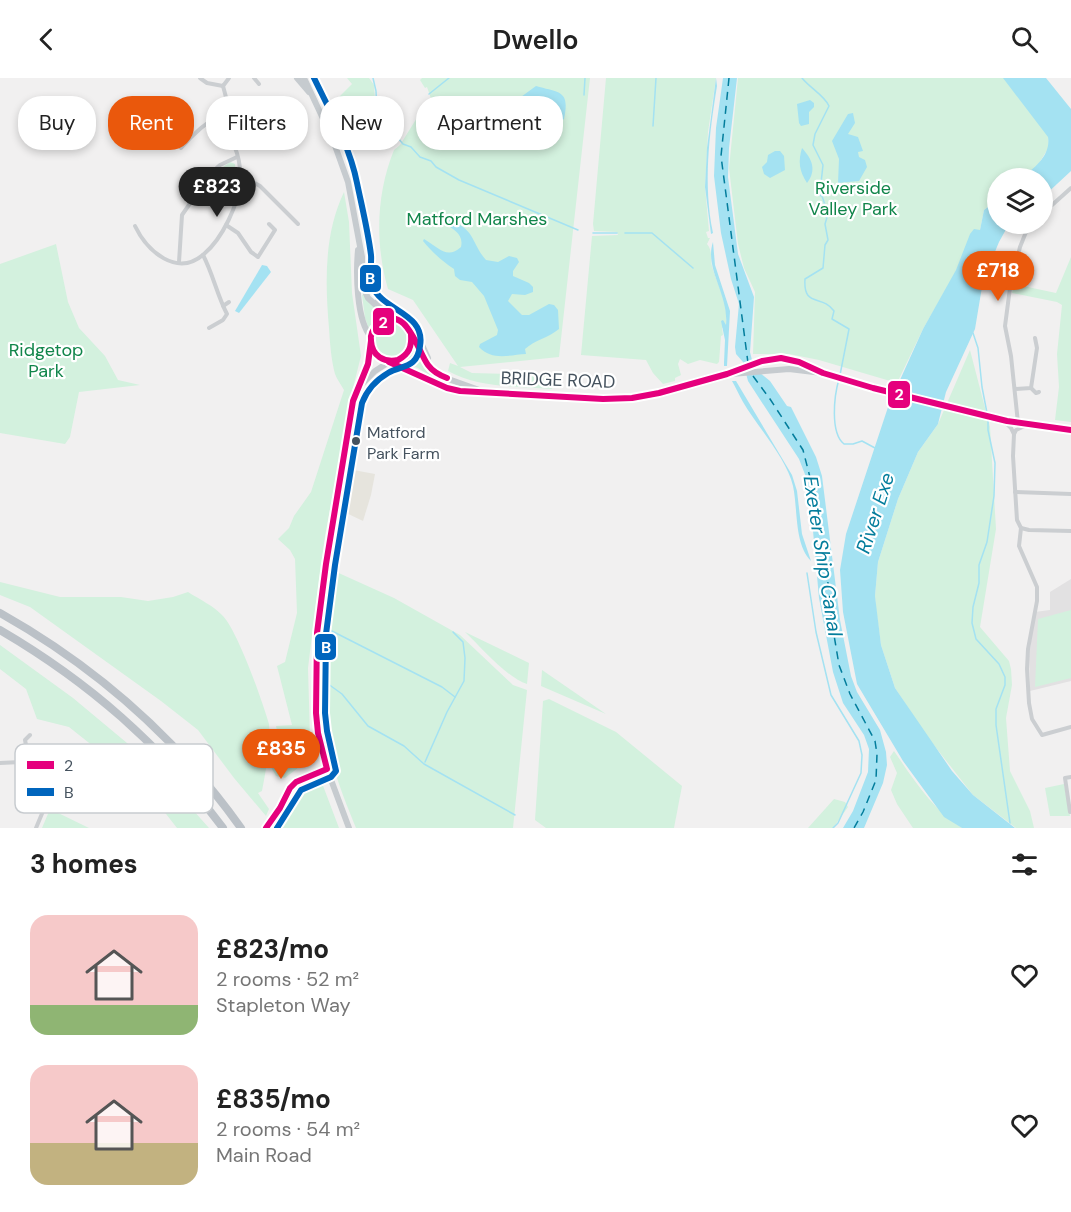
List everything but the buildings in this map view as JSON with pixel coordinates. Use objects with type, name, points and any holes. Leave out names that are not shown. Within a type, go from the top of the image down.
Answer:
[{"type":"highway","points":[[0,613],[63,651],[130,704],[172,744]]},
{"type":"highway","points":[[0,630],[91,690],[150,744]]},
{"type":"highway","points":[[213,791],[241,828]]},
{"type":"highway","points":[[211,813],[223,828]]},
{"type":"main road","points":[[297,78],[311,94]]},
{"type":"main road","points":[[304,78],[324,119],[345,172],[354,211],[365,285],[372,297],[411,321],[428,359],[449,379]]},
{"type":"main road","points":[[359,244],[357,257],[364,326],[375,354],[390,362]]},
{"type":"main road","points":[[363,272],[363,285],[368,298],[408,328],[429,365],[440,376],[486,392]]},
{"type":"main road","points":[[349,828],[327,770],[318,733],[317,633],[326,564],[356,391],[368,364],[371,339],[375,328],[381,322],[398,321]]},
{"type":"main road","points":[[356,391],[367,378],[390,362],[403,358],[409,352],[412,344],[411,334]]},
{"type":"main road","name":"BRIDGE ROAD","points":[[390,362],[453,390],[472,393],[603,399],[632,398],[727,374],[756,362],[781,358],[811,366],[823,373]]},
{"type":"main road","name":"BRIDGE ROAD","points":[[727,374],[793,369],[823,373],[998,419],[1028,425],[1071,429]]},
{"type":"street","points":[[200,78],[223,86]]},
{"type":"street","points":[[223,86],[229,78]]},
{"type":"street","points":[[254,78],[259,84]]},
{"type":"street","points":[[223,86],[226,96]]},
{"type":"street","points":[[194,134],[206,124]]},
{"type":"street","points":[[135,226],[142,240],[151,250],[169,261],[193,260],[203,255],[226,225],[236,199],[240,181],[235,150]]},
{"type":"street","points":[[179,262],[182,215],[211,173],[220,165],[237,157]]},
{"type":"street","points":[[240,181],[253,182],[260,186],[298,224]]},
{"type":"street","points":[[1053,204],[1071,188]]},
{"type":"street","points":[[226,225],[238,234],[257,260],[275,230],[268,224]]},
{"type":"street","points":[[1018,423],[1011,356],[1005,326],[1010,288],[1025,234]]},
{"type":"street","points":[[203,255],[212,271],[219,298],[227,314],[223,320],[209,328]]},
{"type":"street","points":[[223,306],[230,302]]},
{"type":"street","points":[[1031,388],[1037,348],[1035,338]]},
{"type":"street","points":[[1037,348],[1045,349]]},
{"type":"street","points":[[1015,389],[1031,388],[1036,393],[1039,392]]},
{"type":"street","points":[[998,419],[1011,428],[1014,434],[1017,520],[1021,528],[1019,546],[1037,587],[1037,601],[1028,649],[1029,703],[1032,719],[1042,735],[1071,727]]},
{"type":"street","points":[[1014,434],[1016,430],[1028,425]]},
{"type":"street","points":[[1015,492],[1071,494]]},
{"type":"street","points":[[1021,528],[1071,531]]},
{"type":"street","points":[[24,744],[22,740],[30,735]]},
{"type":"street","points":[[0,763],[15,762]]},
{"type":"street","points":[[266,828],[296,782],[327,770]]},
{"type":"street","points":[[1070,812],[1065,778],[1071,777]]},
{"type":"street","points":[[36,828],[42,813]]},
{"type":"shaded area","points":[[348,469],[375,474],[363,521],[340,510]]},
{"type":"shaded area","points":[[1071,579],[1071,681],[1030,691],[1029,656],[1035,612],[1050,610],[1050,592]]},
{"type":"green space","points":[[347,78],[369,78],[374,85],[375,96],[340,96],[352,84]]},
{"type":"green space","name":"Matford Marshes","points":[[422,78],[590,78],[559,357],[460,367],[472,373],[548,375],[552,389],[472,381],[448,371],[450,363],[458,366],[413,300],[388,289],[381,254],[379,219],[384,184],[394,150],[404,150],[404,139],[416,119],[416,150],[563,150],[563,96],[430,96],[427,87],[425,88],[420,80]]},
{"type":"green space","points":[[606,78],[716,78],[708,132],[705,187],[709,231],[706,232],[710,238],[707,244],[711,252],[712,266],[724,301],[726,326],[722,328],[723,335],[717,364],[700,360],[688,364],[680,359],[678,364],[681,375],[675,378],[675,381],[663,384],[653,373],[646,360],[581,355],[592,236],[618,235],[617,232],[594,231],[593,224]]},
{"type":"green space","name":"Riverside Valley Park","points":[[738,78],[1006,78],[1048,131],[1049,147],[1036,168],[987,168],[987,208],[984,210],[980,230],[923,329],[897,383],[819,360],[789,354],[753,354],[755,292],[744,268],[738,244],[729,168]]},
{"type":"green space","points":[[230,162],[235,164],[236,181],[218,180],[211,176]]},
{"type":"green space","points":[[344,192],[349,222],[352,293],[361,356],[350,400],[325,536],[316,603],[308,668],[312,753],[308,760],[285,778],[276,776],[271,767],[281,749],[276,726],[292,725],[277,666],[285,662],[297,613],[295,559],[290,550],[278,539],[289,528],[294,516],[311,492],[344,390],[335,374],[332,357],[327,276],[329,241],[337,208]]},
{"type":"green space","name":"Ridgetop Park","points":[[56,244],[68,302],[79,328],[105,356],[118,380],[140,385],[79,392],[70,437],[65,444],[0,433],[0,264]]},
{"type":"green space","points":[[1071,257],[1071,422],[1055,420],[1059,387],[1057,354],[1062,305],[1012,293],[1014,284],[1056,293]]},
{"type":"green space","points":[[364,294],[388,317],[378,321],[369,329],[365,318],[362,295]]},
{"type":"green space","points":[[392,322],[404,328],[410,340],[404,352],[392,358],[380,352],[374,340],[380,328]]},
{"type":"green space","points":[[416,348],[446,381],[444,384],[418,368],[403,362]]},
{"type":"green space","points":[[970,350],[990,427],[996,529],[980,627],[1009,661],[1012,685],[1006,718],[1010,771],[1030,811],[1034,828],[1016,828],[973,795],[926,735],[895,688],[881,645],[876,609],[878,562],[898,499],[918,452],[938,424]]},
{"type":"green space","points":[[332,570],[394,598],[460,635],[513,685],[527,690],[513,828],[356,828],[334,767],[326,718],[324,644]]},
{"type":"green space","points":[[0,582],[60,597],[121,597],[148,601],[188,592],[219,612],[236,636],[269,724],[266,766],[262,791],[258,793],[269,809],[266,816],[213,750],[213,744],[208,744],[198,730],[30,607],[0,595]]},
{"type":"green space","points":[[1071,610],[1071,678],[1035,687],[1038,619]]},
{"type":"green space","points":[[465,632],[529,663],[527,684],[503,669]]},
{"type":"green space","points":[[0,645],[73,698],[128,744],[90,744],[69,727],[37,719],[26,689],[0,669]]},
{"type":"green space","points":[[542,670],[606,714],[541,686]]},
{"type":"green space","points":[[549,699],[616,732],[682,786],[674,828],[546,828],[535,820],[543,701]]},
{"type":"green space","points":[[894,751],[933,803],[962,828],[913,828],[897,804],[891,790],[897,773],[890,757]]},
{"type":"green space","points":[[322,783],[339,828],[274,828],[300,795]]},
{"type":"green space","points":[[1064,784],[1070,816],[1050,816],[1045,788]]},
{"type":"green space","points":[[834,799],[845,802],[848,807],[833,828],[808,828]]},
{"type":"green space","points":[[48,813],[58,813],[89,828],[42,828]]},
{"type":"green space","points":[[165,813],[196,813],[209,828],[177,828]]},
{"type":"water","points":[[716,78],[708,160],[708,196],[713,233],[711,234],[705,187],[707,148]]},
{"type":"water","name":"Exeter Ship Canal","points":[[723,78],[737,78],[728,177],[738,254],[754,297],[750,352],[754,368],[770,381],[787,406],[791,407],[816,457],[822,476],[840,620],[851,676],[857,692],[880,730],[886,752],[887,765],[883,783],[864,828],[843,828],[853,811],[868,772],[869,749],[864,735],[843,703],[833,672],[819,598],[810,497],[806,477],[799,459],[748,381],[743,362],[736,354],[739,304],[721,233],[714,176],[716,128]]},
{"type":"water","points":[[1003,78],[1046,78],[1071,109],[1071,171],[1053,188],[1053,168],[1033,168],[1047,150],[1048,137]]},
{"type":"water","points":[[536,86],[557,92],[562,96],[522,96]]},
{"type":"water","points":[[563,97],[566,103],[563,120]]},
{"type":"water","points":[[810,100],[814,103],[814,107],[809,112],[809,124],[801,126],[797,104]]},
{"type":"water","points":[[853,113],[855,123],[848,134],[858,137],[863,151],[858,152],[859,157],[865,160],[867,167],[859,181],[838,183],[839,159],[832,141],[848,114]]},
{"type":"water","points":[[802,148],[812,165],[812,174],[807,183],[800,166]]},
{"type":"water","points":[[780,151],[784,156],[785,170],[770,178],[764,174],[762,167],[767,162],[768,155]]},
{"type":"water","name":"River Exe","points":[[987,208],[987,234],[1003,234],[983,281],[975,329],[946,392],[938,424],[918,452],[898,499],[878,562],[875,596],[881,645],[895,688],[952,771],[973,795],[1015,828],[962,828],[944,817],[903,761],[857,684],[843,612],[840,570],[846,534],[895,386],[956,270],[970,234],[974,229],[980,230],[984,210]]},
{"type":"water","points":[[450,220],[469,233],[486,260],[498,262],[509,256],[517,258],[519,262],[513,271],[513,276],[529,283],[533,287],[533,292],[525,295],[512,294],[508,301],[522,315],[529,315],[549,304],[554,305],[558,310],[559,329],[525,349],[526,354],[495,356],[479,347],[480,344],[497,335],[498,330],[484,296],[472,282],[460,280],[455,276],[454,269],[423,241],[424,239],[443,251],[456,251],[461,247],[461,239],[444,223]]},
{"type":"water","points":[[713,242],[715,265],[730,311],[727,366],[724,366],[725,340],[721,321],[723,320],[726,325],[726,314],[712,262]]},
{"type":"water","points":[[262,265],[267,266],[271,272],[239,313],[235,311]]},
{"type":"water","points":[[732,381],[736,381],[792,475],[797,491],[802,534],[811,561],[799,536],[795,495],[790,476]]},
{"type":"waterway","points":[[373,78],[377,113],[403,144],[411,147],[420,157],[431,161],[436,167],[459,180],[578,230]]},
{"type":"waterway","points":[[429,94],[449,78]]},
{"type":"waterway","points":[[584,95],[585,78]]},
{"type":"waterway","points":[[653,126],[656,78]]},
{"type":"waterway","points":[[802,78],[829,106],[815,134],[813,145],[823,165],[821,183],[815,194],[822,196],[828,214],[825,224],[828,240],[825,245],[823,268],[805,279],[805,288],[810,297],[824,303],[834,311],[832,319],[849,329],[840,375]]},
{"type":"waterway","points":[[593,233],[617,233]]},
{"type":"waterway","points":[[625,233],[652,233],[693,268]]},
{"type":"waterway","points":[[973,333],[978,348],[987,413]]},
{"type":"waterway","points":[[839,379],[834,414],[840,439],[844,444],[862,441],[875,448]]},
{"type":"waterway","points":[[988,418],[988,430],[995,463],[994,496],[987,542],[979,565],[979,583],[972,623],[976,639],[999,664],[1005,677],[1005,685],[996,709],[996,725],[1010,823]]},
{"type":"waterway","points":[[807,573],[816,632],[831,695],[859,741],[862,755],[861,773],[838,823],[833,828]]},
{"type":"waterway","points":[[324,627],[442,687],[455,697]]},
{"type":"waterway","points":[[425,762],[447,712],[464,681],[463,642],[453,632]]},
{"type":"waterway","points":[[324,681],[342,694],[368,726],[404,746],[424,764],[515,815]]},
{"type":"ferry route","points":[[729,78],[721,156],[748,363]]},
{"type":"ferry route","points":[[753,376],[803,450],[822,524],[832,623],[839,665],[850,694],[875,741],[876,780],[854,828]]},
{"type":"transit line","name":"B","points":[[277,828],[301,790],[331,777],[336,771],[325,713],[326,634],[362,403],[369,390],[380,379],[412,363],[416,359],[420,346],[417,326],[377,294],[372,286],[370,246],[354,170],[339,129],[314,78]]},
{"type":"transit line","name":"2","points":[[411,334],[409,350],[398,360],[393,361],[380,357],[372,346],[371,337],[375,328],[388,319],[396,319],[409,330],[430,367],[447,378]]},
{"type":"transit line","name":"2","points":[[266,828],[296,782],[327,769],[318,733],[316,713],[317,633],[353,401],[368,364],[371,341]]},
{"type":"transit line","name":"2","points":[[389,362],[447,388],[460,391],[603,399],[632,398],[659,393],[727,374],[762,361],[781,358],[873,388],[1007,421],[1071,430]]},
{"type":"place","name":"Matford Park Farm","points":[[356,441]]}]
